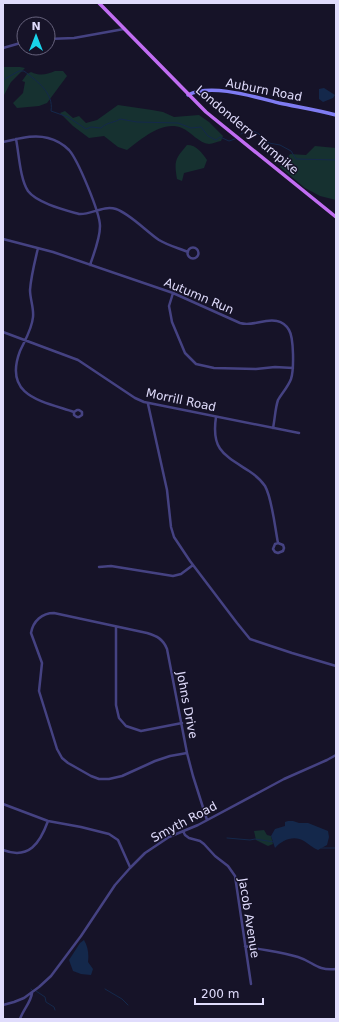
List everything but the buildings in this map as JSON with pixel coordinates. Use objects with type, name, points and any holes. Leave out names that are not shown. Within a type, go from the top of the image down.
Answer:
[{"type":"main road","name":"Londonderry Turnpike","points":[[99,3],[188,96],[336,217]]},
{"type":"street","points":[[56,39],[74,38],[124,29]]},
{"type":"street","points":[[3,48],[16,44]]},
{"type":"street","name":"Auburn Road","points":[[188,96],[200,92],[218,91],[236,93],[336,115]]},
{"type":"street","points":[[3,142],[42,136],[64,145],[73,155],[98,211],[100,220],[100,233],[90,264]]},
{"type":"street","points":[[16,140],[24,182],[28,191],[33,196],[42,201],[75,213],[85,214],[110,208],[118,210],[159,240],[188,252],[188,256],[191,258],[195,258],[198,254],[198,251],[194,248],[190,248],[188,252]]},
{"type":"street","name":"Autumn Run","points":[[3,239],[90,264],[173,293],[245,325],[271,320],[281,322],[289,329],[291,334],[292,368],[291,378],[278,401],[273,428]]},
{"type":"street","points":[[38,248],[30,291],[33,317],[15,367],[16,378],[20,387],[32,397],[74,412]]},
{"type":"street","points":[[173,293],[169,306],[170,317],[185,353],[196,364],[214,368],[292,368]]},
{"type":"street","name":"Morrill Road","points":[[3,332],[78,360],[134,398],[148,404],[299,433]]},
{"type":"street","points":[[148,404],[167,492],[171,527],[178,543],[193,565],[250,639],[292,654],[336,666]]},
{"type":"street","points":[[216,417],[215,437],[221,451],[257,477],[267,490],[278,543],[281,543],[284,548],[282,552],[278,554],[274,551],[273,547],[278,543]]},
{"type":"street","points":[[99,567],[111,566],[173,576],[181,574],[193,565]]},
{"type":"street","name":"Johns Drive","points":[[187,752],[155,761],[114,778],[104,780],[91,776],[66,762],[59,754],[39,691],[42,663],[32,636],[32,628],[38,619],[44,614],[49,613],[147,633],[164,642],[167,649],[193,777],[208,820]]},
{"type":"street","points":[[116,627],[116,705],[119,718],[126,726],[141,731],[182,723]]},
{"type":"street","name":"Smyth Road","points":[[3,1005],[19,1000],[32,992],[54,972],[81,936],[105,898],[130,868],[145,854],[169,837],[208,820],[284,779],[320,764],[336,755]]},
{"type":"street","points":[[3,804],[48,822],[96,830],[114,836],[120,844],[130,868]]},
{"type":"street","points":[[3,850],[18,853],[33,848],[40,840],[48,822]]},
{"type":"street","name":"Jacob Avenue","points":[[183,831],[189,838],[200,841],[204,844],[214,856],[228,866],[235,876],[251,984]]},
{"type":"street","points":[[245,946],[298,957],[316,967],[323,969],[336,969]]},
{"type":"street","points":[[20,1019],[23,1010],[31,998],[32,992]]},
{"type":"green space","points":[[3,67],[25,68],[11,82],[3,97]]},
{"type":"green space","points":[[63,71],[67,76],[47,103],[39,106],[17,108],[13,103],[23,93],[25,82],[22,81],[27,74],[31,72],[43,74]]},
{"type":"green space","points":[[118,105],[163,112],[174,117],[199,115],[209,122],[223,136],[221,141],[209,144],[198,140],[182,128],[175,126],[167,127],[146,136],[127,150],[118,147],[104,136],[89,138],[73,126],[60,113],[65,111],[73,118],[79,116],[86,123],[97,120]]},
{"type":"green space","points":[[187,145],[194,146],[207,160],[204,168],[184,173],[182,181],[177,179],[176,160]]},
{"type":"green space","points":[[315,146],[336,148],[336,200],[320,196],[305,188],[280,167],[290,154],[306,155]]},
{"type":"green space","points":[[264,830],[267,835],[271,836],[273,844],[268,846],[256,840],[254,831]]},
{"type":"water","points":[[324,88],[335,95],[333,98],[323,102],[319,99],[319,89]]},
{"type":"water","points":[[285,822],[308,823],[328,831],[329,837],[327,845],[318,850],[300,839],[292,838],[281,843],[275,848],[271,836],[275,829],[285,826]]},
{"type":"water","points":[[84,940],[88,951],[88,962],[93,969],[91,975],[73,971],[69,960],[80,943]]},
{"type":"waterway","points":[[3,80],[19,71],[24,71],[44,88],[50,99],[51,111],[68,117],[86,129],[91,127],[101,128],[120,119],[137,122],[178,123],[191,128],[201,127],[208,136],[216,140],[220,137],[229,141],[235,139]]},
{"type":"waterway","points":[[241,134],[250,129],[259,134],[269,143],[280,145],[291,151],[296,159],[336,160]]},
{"type":"waterway","points":[[227,838],[255,839],[274,842]]},
{"type":"waterway","points":[[321,848],[336,848]]},
{"type":"waterway","points":[[105,989],[122,999],[128,1005]]},
{"type":"waterway","points":[[36,991],[45,997],[46,1002],[54,1007],[55,1010]]}]
